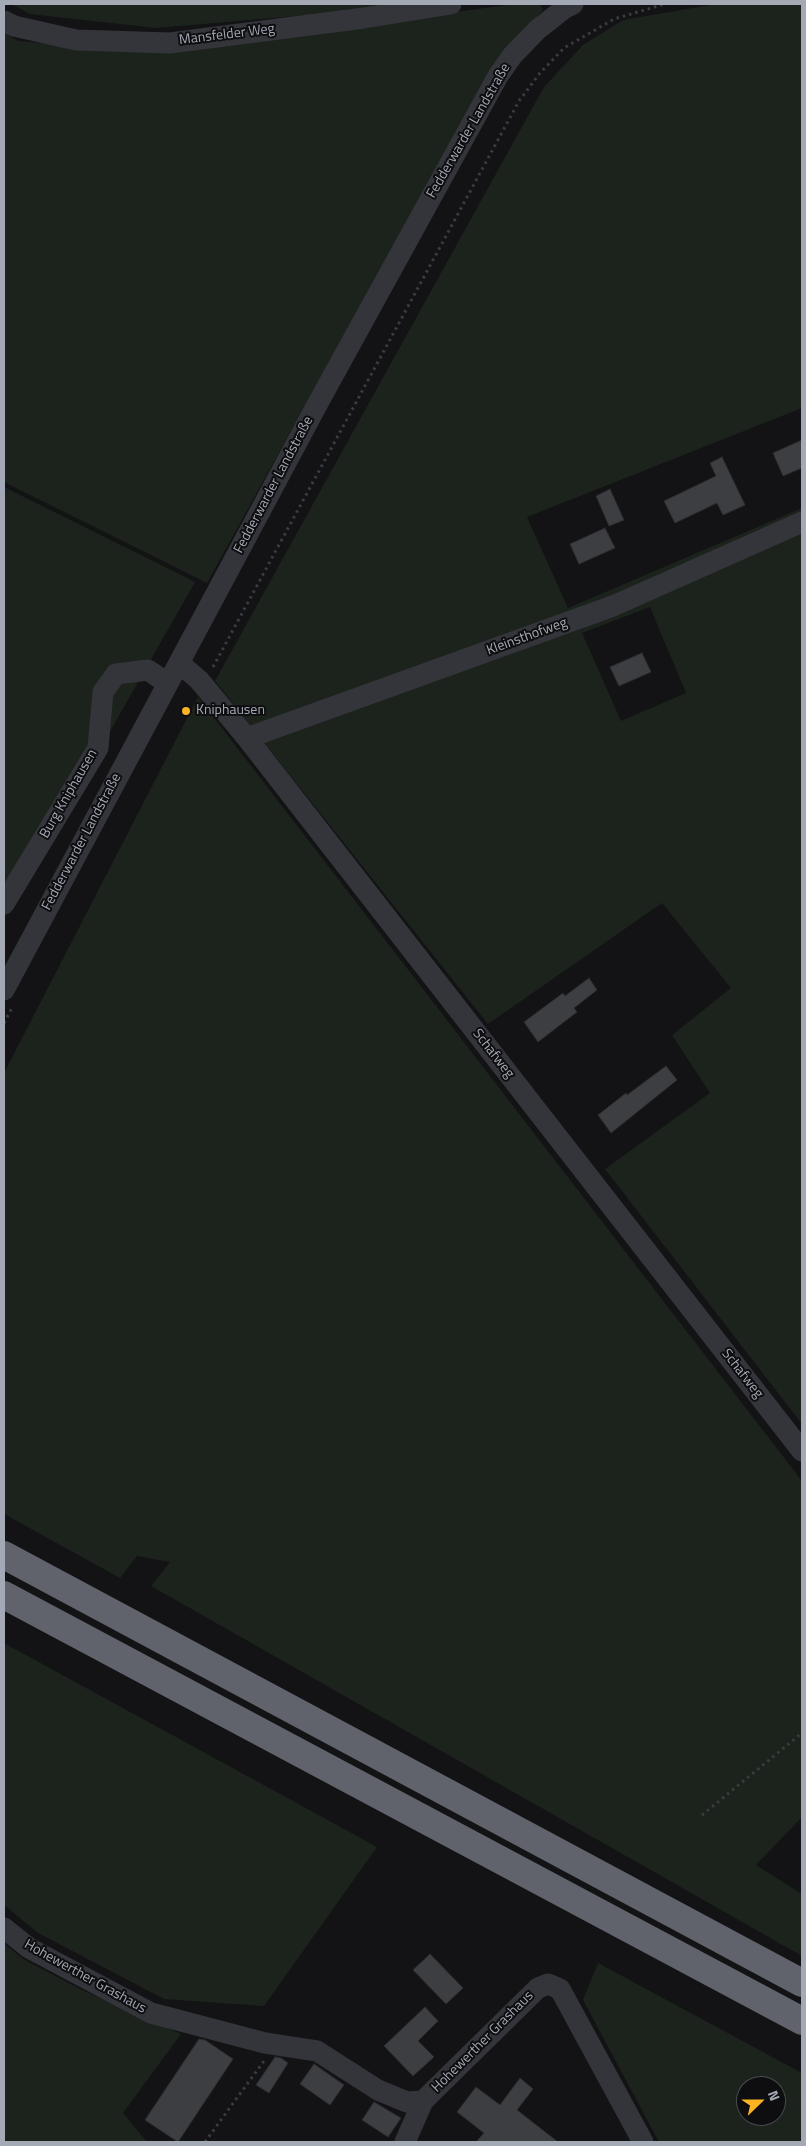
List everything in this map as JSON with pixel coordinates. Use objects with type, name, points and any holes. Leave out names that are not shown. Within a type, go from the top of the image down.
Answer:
[{"type":"highway","points":[[4,1555],[802,1983]]},
{"type":"highway","points":[[4,1595],[802,2021]]},
{"type":"street","name":"Mansfelder Weg","points":[[4,21],[14,26],[76,40],[170,43],[364,18],[452,4]]},
{"type":"street","name":"Fedderwarder Landstraße","points":[[4,990],[318,402],[498,76],[512,56],[537,30],[566,5]]},
{"type":"street","name":"Kleinsthofweg","points":[[246,738],[614,606],[802,522]]},
{"type":"street","name":"Schafweg","points":[[179,663],[198,680],[246,738],[802,1451]]},
{"type":"street","name":"Burg Kniphausen","points":[[4,904],[98,748],[104,692],[116,674],[148,670],[167,683]]},
{"type":"street","name":"Hohewerther Grashaus","points":[[4,1928],[29,1948],[151,2013],[265,2043],[317,2051],[378,2090],[407,2102],[423,2101],[538,1988],[548,1984],[560,1989],[643,2142]]},
{"type":"street","points":[[405,2142],[423,2101]]},
{"type":"path","points":[[198,680],[211,671],[519,101],[540,73],[570,44],[614,19],[665,4]]},
{"type":"path","points":[[702,1815],[802,1733]]},
{"type":"path","points":[[205,2142],[264,2062],[265,2043]]},
{"type":"shaded area","points":[[11,4],[397,4],[355,11],[156,28],[30,14]]},
{"type":"shaded area","points":[[513,4],[540,4],[543,10],[514,42],[484,81],[207,583],[4,482],[4,32],[18,41],[171,52]]},
{"type":"shaded area","points":[[716,4],[802,4],[802,408],[527,517],[568,608],[802,508],[802,1424],[605,1169],[710,1093],[672,1035],[731,988],[662,903],[488,1024],[215,681],[544,87],[583,45],[623,20]],"holes":[[[650,607],[686,693],[621,721],[582,633]]]},
{"type":"shaded area","points":[[4,487],[195,582],[4,918]]},
{"type":"shaded area","points":[[198,697],[802,1481],[802,1817],[756,1865],[802,1894],[802,1956],[151,1586],[170,1562],[137,1556],[120,1578],[4,1514],[4,1073]]},
{"type":"shaded area","points":[[4,1643],[377,1847],[264,2006],[164,1999],[38,1933],[4,1905]]},
{"type":"shaded area","points":[[4,1943],[23,1959],[80,1989],[181,2034],[123,2113],[147,2142],[4,2142]]},
{"type":"shaded area","points":[[598,1963],[802,2073],[802,2142],[659,2142],[583,2000]]},
{"type":"building","points":[[802,440],[802,468],[783,476],[773,453]]},
{"type":"building","points":[[722,457],[745,505],[723,515],[717,503],[675,523],[664,501],[716,476],[710,463]]},
{"type":"building","points":[[610,489],[624,520],[609,526],[596,496]]},
{"type":"building","points":[[605,528],[615,548],[579,564],[570,544]]},
{"type":"building","points":[[642,653],[651,672],[619,686],[610,667]]},
{"type":"building","points":[[589,978],[597,990],[574,1008],[577,1012],[538,1042],[524,1022],[563,993],[565,996]]},
{"type":"building","points":[[666,1066],[677,1080],[611,1133],[598,1115]]},
{"type":"building","points":[[430,1954],[463,1988],[446,2004],[413,1970]]},
{"type":"building","points":[[425,2007],[438,2021],[418,2041],[434,2057],[413,2076],[384,2046]]},
{"type":"building","points":[[199,2039],[205,2040],[233,2059],[178,2142],[145,2120]]},
{"type":"building","points":[[275,2057],[281,2058],[288,2063],[269,2093],[256,2085]]},
{"type":"building","points":[[314,2064],[344,2085],[330,2105],[300,2084]]},
{"type":"building","points":[[520,2078],[533,2089],[517,2110],[558,2142],[476,2142],[484,2133],[457,2112],[476,2087],[500,2105]]},
{"type":"building","points":[[374,2102],[401,2118],[388,2137],[362,2120]]},
{"type":"place","name":"Kniphausen","points":[[186,711]]}]
